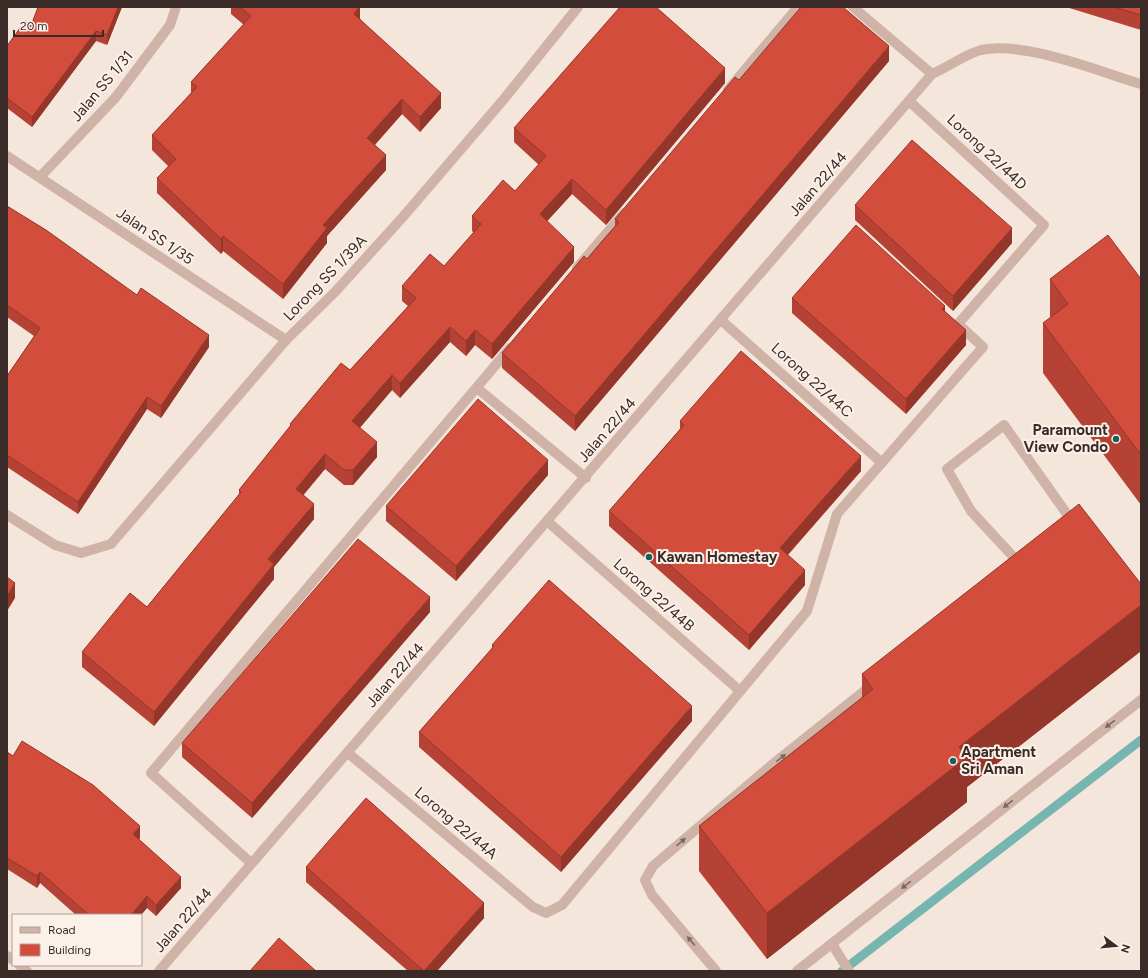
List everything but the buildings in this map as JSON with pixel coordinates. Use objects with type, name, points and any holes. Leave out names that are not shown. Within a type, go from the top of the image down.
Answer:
[{"type":"street","name":"Jalan SS 1/31","points":[[40,177],[116,97],[170,26],[176,7]]},
{"type":"street","name":"Lorong SS 1/39A","points":[[7,515],[55,545],[81,553],[111,544],[286,340],[335,292],[402,218],[504,99],[578,7]]},
{"type":"street","points":[[722,98],[798,7]]},
{"type":"street","points":[[853,7],[932,74]]},
{"type":"street","name":"Jalan 22/44","points":[[159,971],[547,521],[586,478],[932,74],[980,50],[1006,47],[1044,54],[1141,84]]},
{"type":"street","name":"Lorong 22/44D","points":[[882,463],[983,347],[955,321],[1044,226],[909,102]]},
{"type":"street","name":"Jalan SS 1/35","points":[[7,156],[286,340]]},
{"type":"street","points":[[568,279],[630,206]]},
{"type":"street","name":"Lorong 22/44C","points":[[721,320],[882,463]]},
{"type":"street","points":[[251,863],[151,773],[517,339]]},
{"type":"street","points":[[477,388],[586,478]]},
{"type":"street","points":[[1022,567],[971,511],[947,469],[1004,424],[1075,530]]},
{"type":"street","points":[[740,691],[807,611],[837,514],[882,463]]},
{"type":"street","name":"Lorong 22/44B","points":[[547,521],[740,691]]},
{"type":"street","points":[[716,971],[652,895],[645,880],[653,866],[773,764],[879,680]]},
{"type":"street","name":"Lorong 22/44A","points":[[348,753],[533,907],[546,913],[562,904],[740,691]]},
{"type":"street","points":[[798,971],[1141,700]]},
{"type":"street","points":[[832,944],[849,971]]},
{"type":"waterway","points":[[842,971],[1141,740]]},
{"type":"place","name":"Paramount View Condo","points":[[1116,439]]},
{"type":"place","name":"Kawan Homestay","points":[[649,557]]},
{"type":"place","name":"Apartment Sri Aman","points":[[953,761]]}]
